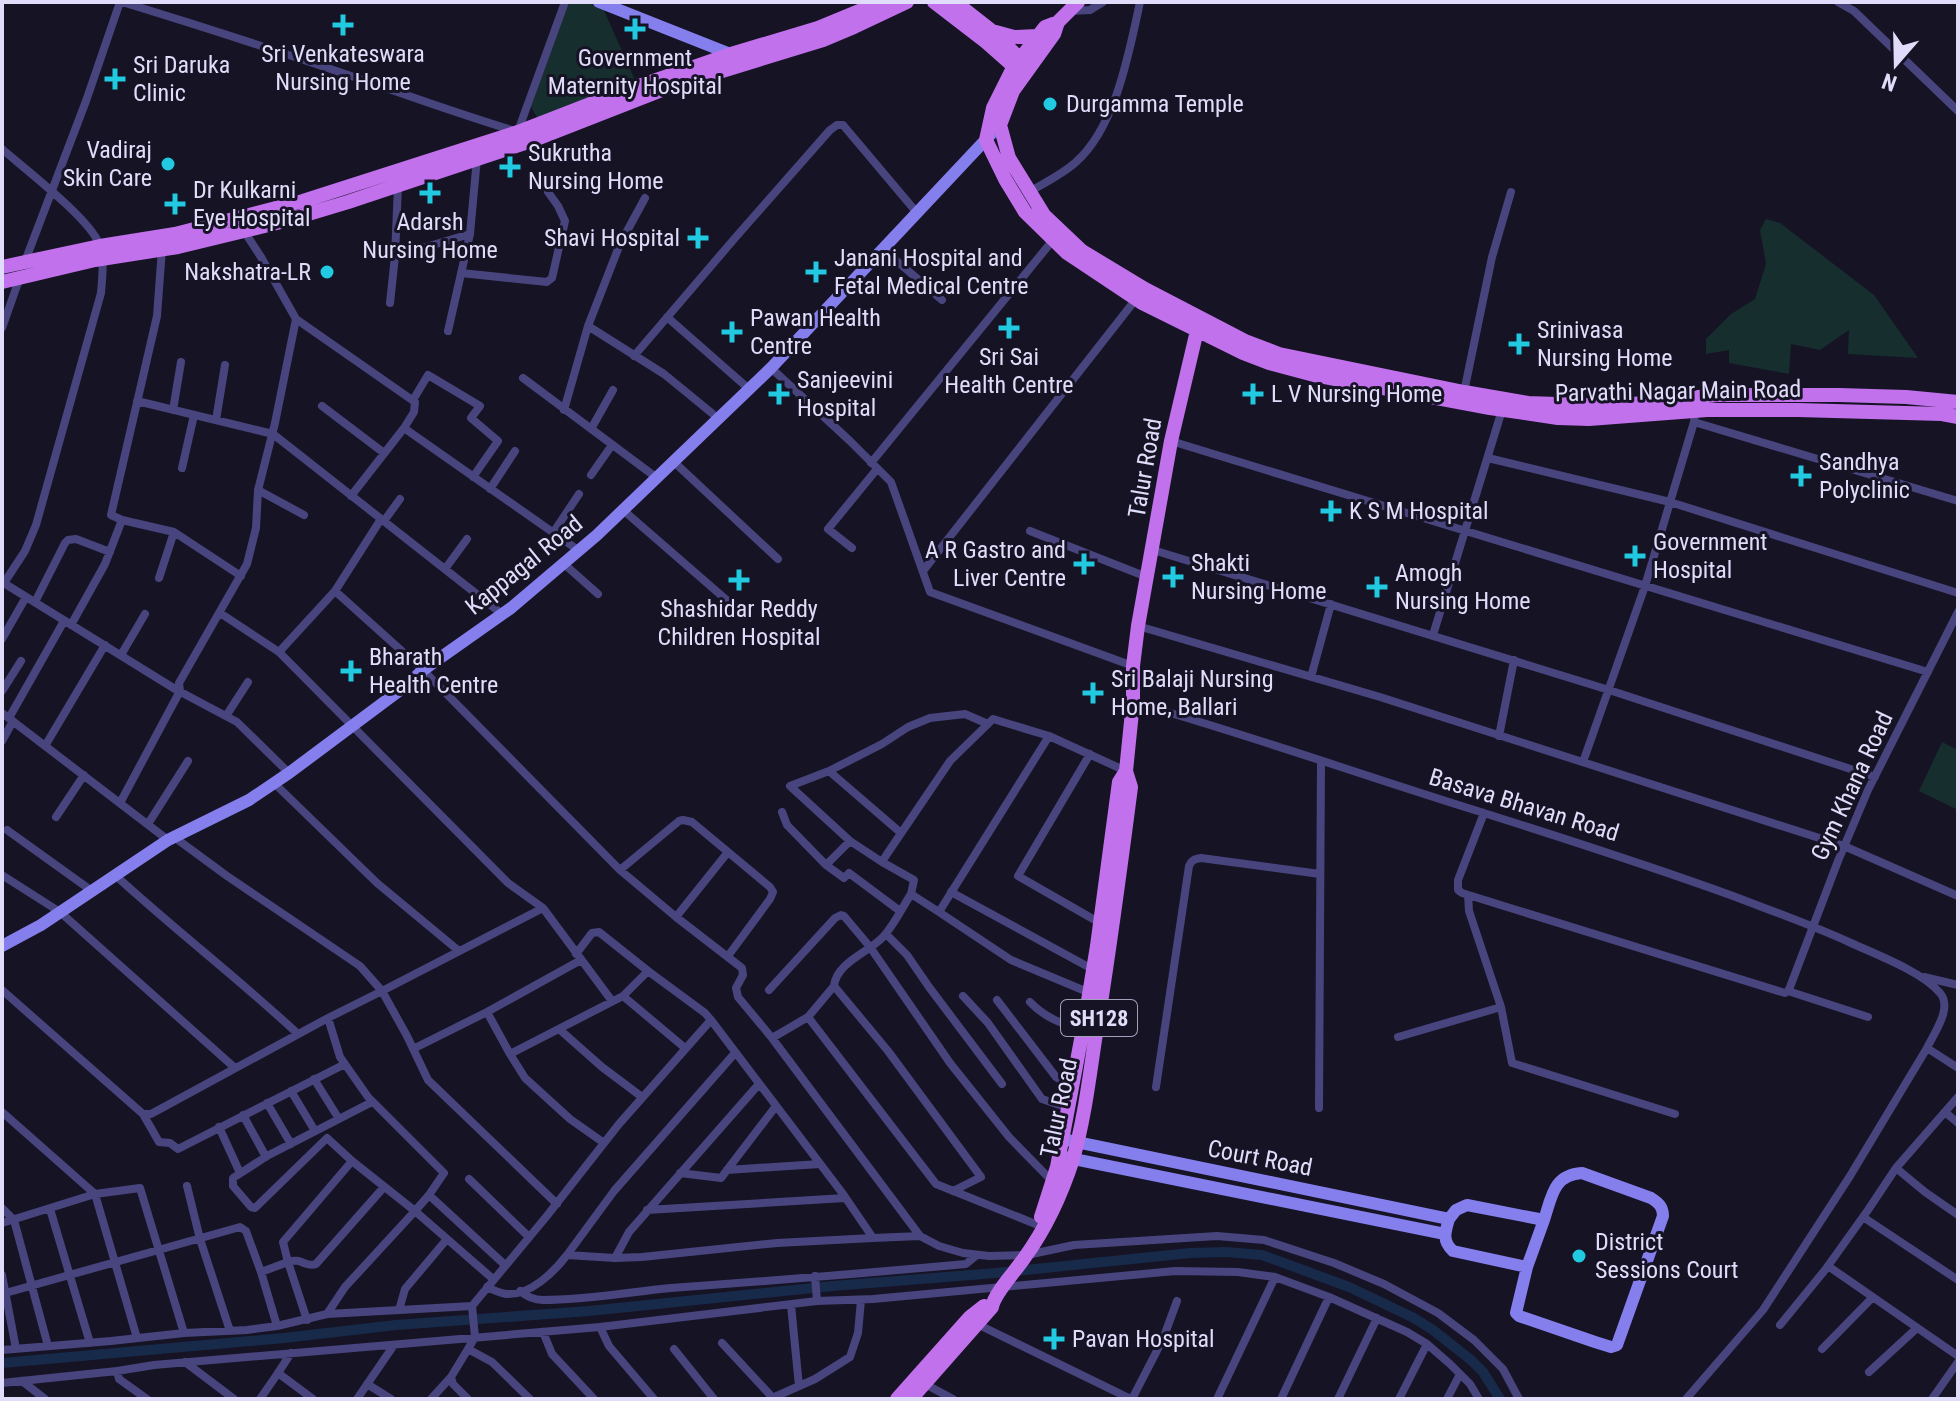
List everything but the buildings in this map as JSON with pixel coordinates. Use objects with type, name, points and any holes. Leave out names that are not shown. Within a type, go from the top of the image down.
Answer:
[{"type":"main road","points":[[2,267],[101,253],[178,247],[348,202],[473,162],[621,92],[818,28],[850,8],[881,2]]},
{"type":"main road","points":[[2,282],[303,201],[478,144],[521,138],[667,88],[838,35],[907,2]]},
{"type":"main road","points":[[934,2],[1021,67]]},
{"type":"main road","points":[[955,2],[992,31],[1021,67]]},
{"type":"main road","points":[[986,140],[993,108],[1021,67],[1037,36],[1074,7]]},
{"type":"main road","points":[[1058,22],[1054,34],[1021,67],[1000,125],[1009,158],[1044,215],[1082,251],[1198,324]]},
{"type":"main road","points":[[992,31],[1014,37],[1037,36]]},
{"type":"main road","name":"Parvathi Nagar Main Road","points":[[986,140],[1025,212],[1067,253],[1136,299],[1279,354],[1528,403],[1697,410],[1942,414],[1958,417]]},
{"type":"main road","name":"Parvathi Nagar Main Road","points":[[1198,324],[1269,363],[1314,375],[1558,418],[1589,419],[1697,410],[1717,395],[1839,395],[1958,402]]},
{"type":"main road","name":"Talur Road","points":[[911,1399],[992,1307],[1056,1204],[1104,987],[1131,787],[1126,771],[1138,626],[1171,441],[1198,324]]},
{"type":"main road","name":"Talur Road","points":[[1070,1141],[1068,1108],[1094,970],[1119,782],[1126,771]]},
{"type":"main road","name":"Talur Road","points":[[1027,1255],[1052,1181],[1066,1157]]},
{"type":"main road","name":"Talur Road","points":[[897,1399],[970,1317],[999,1292]]},
{"type":"street","points":[[2,328],[121,2],[198,25],[521,138],[565,2]]},
{"type":"street","points":[[599,2],[750,62]]},
{"type":"street","points":[[1074,7],[1090,10],[1103,2]]},
{"type":"street","points":[[1029,192],[1075,164],[1096,137],[1120,84],[1140,2]]},
{"type":"street","points":[[1838,2],[1854,11],[1958,111]]},
{"type":"street","points":[[634,356],[837,125],[843,125],[918,214]]},
{"type":"street","name":"Kappagal Road","points":[[2,946],[41,925],[171,838],[249,800],[502,614],[623,510],[771,368],[1000,125]]},
{"type":"street","points":[[448,331],[470,234],[473,162],[478,144]]},
{"type":"street","points":[[2,149],[87,225],[101,253],[101,293],[36,525],[25,551],[3,582],[180,691],[237,722],[289,773]]},
{"type":"street","points":[[390,303],[398,186]]},
{"type":"street","points":[[461,273],[547,282],[552,278],[565,221],[548,192]]},
{"type":"street","points":[[1464,392],[1492,257],[1511,192]]},
{"type":"street","points":[[564,410],[588,326],[620,244],[645,198]]},
{"type":"street","points":[[244,231],[296,319],[415,402],[414,412],[404,428],[351,496]]},
{"type":"street","points":[[395,256],[470,234]]},
{"type":"street","points":[[852,548],[828,529],[874,466],[1053,240]]},
{"type":"street","points":[[162,249],[157,316],[111,515],[174,532],[241,576]]},
{"type":"street","points":[[884,250],[942,300]]},
{"type":"street","points":[[923,571],[1136,299]]},
{"type":"street","points":[[667,317],[749,389]]},
{"type":"street","points":[[120,803],[180,691],[179,683],[247,564],[256,528],[258,490],[273,434],[296,319]]},
{"type":"street","points":[[588,326],[664,374],[719,419]]},
{"type":"street","points":[[173,410],[181,362]]},
{"type":"street","points":[[216,420],[225,365]]},
{"type":"street","points":[[771,368],[891,482],[930,592],[1133,666]]},
{"type":"street","points":[[413,400],[428,375],[480,406],[471,418],[498,441],[473,477]]},
{"type":"street","points":[[523,378],[657,478]]},
{"type":"street","points":[[591,429],[613,390]]},
{"type":"street","points":[[137,401],[273,434],[502,614]]},
{"type":"street","points":[[322,406],[384,453]]},
{"type":"street","points":[[1433,635],[1502,410]]},
{"type":"street","points":[[1583,762],[1645,586],[1697,410],[1958,501]]},
{"type":"street","points":[[182,468],[194,415]]},
{"type":"street","points":[[404,428],[578,550]]},
{"type":"street","points":[[1171,441],[1928,672]]},
{"type":"street","points":[[591,475],[612,445]]},
{"type":"street","points":[[490,489],[515,451]]},
{"type":"street","points":[[1488,458],[1670,502],[1958,593]]},
{"type":"street","points":[[674,462],[778,559]]},
{"type":"street","points":[[258,490],[304,515]]},
{"type":"street","points":[[553,533],[579,494]]},
{"type":"street","points":[[279,652],[335,591],[382,520],[400,499]]},
{"type":"street","points":[[623,510],[730,603]]},
{"type":"street","points":[[2,741],[8,718],[105,564],[122,520]]},
{"type":"street","points":[[1030,531],[1148,578]]},
{"type":"street","points":[[159,578],[174,532]]},
{"type":"street","points":[[35,602],[68,540],[76,539],[110,552]]},
{"type":"street","points":[[445,569],[467,539]]},
{"type":"street","points":[[1153,550],[1514,660],[1875,777]]},
{"type":"street","points":[[563,563],[598,594]]},
{"type":"street","points":[[335,591],[423,670],[620,870],[744,971],[736,988],[738,997],[920,1236],[963,1253],[989,1256],[1027,1255],[1074,1245],[1217,1236],[1264,1240],[1334,1263],[1384,1284],[1438,1313],[1474,1340],[1503,1369],[1519,1399]]},
{"type":"street","points":[[2,639],[26,597]]},
{"type":"street","points":[[1311,677],[1331,604]]},
{"type":"street","name":"Gym Khana Road","points":[[1790,986],[1844,846],[1958,612]]},
{"type":"street","points":[[220,613],[279,652],[508,883],[543,908],[612,1001]]},
{"type":"street","points":[[121,655],[145,614]]},
{"type":"street","points":[[1138,626],[1311,677],[1844,846],[1958,896]]},
{"type":"street","points":[[45,746],[105,645]]},
{"type":"street","points":[[1499,736],[1514,660]]},
{"type":"street","points":[[2,691],[21,661]]},
{"type":"street","points":[[226,716],[248,682]]},
{"type":"street","name":"Basava Bhavan Road","points":[[1133,702],[1645,864],[1814,926],[1916,975]]},
{"type":"street","points":[[772,1038],[808,1017],[834,986],[835,977],[886,934],[911,894],[914,880],[850,841],[790,786],[829,771],[930,718],[965,714],[988,724]]},
{"type":"street","points":[[8,718],[148,824],[360,966],[382,991],[428,1080],[557,1204]]},
{"type":"street","points":[[882,862],[950,761],[993,719],[1049,736],[1126,771]]},
{"type":"street","points":[[939,912],[1049,736]]},
{"type":"street","points":[[1090,754],[1018,876],[1100,923]]},
{"type":"street","points":[[148,824],[188,761]]},
{"type":"street","points":[[1319,1108],[1321,761]]},
{"type":"street","points":[[829,771],[901,833]]},
{"type":"street","points":[[56,817],[84,775]]},
{"type":"street","points":[[274,783],[377,883],[459,951]]},
{"type":"street","points":[[782,812],[787,825],[826,865],[844,878],[849,873],[900,911]]},
{"type":"street","points":[[1484,813],[1456,885],[1458,890],[1785,993],[1790,986],[1868,1017]]},
{"type":"street","points":[[620,870],[679,821],[692,822],[773,892],[728,956]]},
{"type":"street","points":[[7,830],[92,891]]},
{"type":"street","points":[[826,865],[850,841]]},
{"type":"street","points":[[676,917],[728,852]]},
{"type":"street","points":[[1156,1087],[1191,861],[1201,858],[1320,874]]},
{"type":"street","points":[[2,875],[60,912],[235,1068]]},
{"type":"street","points":[[115,875],[298,1034]]},
{"type":"street","points":[[951,892],[1094,970]]},
{"type":"street","points":[[911,894],[1011,960],[1090,993]]},
{"type":"street","points":[[1468,895],[1469,911],[1501,1007],[1512,1063],[1675,1114]]},
{"type":"street","points":[[143,1114],[151,1114],[328,1018],[543,908]]},
{"type":"street","points":[[769,990],[838,915],[844,916],[870,947],[950,1063],[1009,1137],[1052,1181]]},
{"type":"street","points":[[413,1049],[487,1012],[579,957],[592,933],[599,932],[705,1013],[873,1238]]},
{"type":"street","points":[[886,934],[907,955],[1002,1084]]},
{"type":"street","points":[[510,1054],[623,996],[648,971]]},
{"type":"street","points":[[1916,975],[1958,985]]},
{"type":"street","points":[[1686,1399],[1763,1310],[1850,1176],[1927,1048],[1945,1012],[1945,1001],[1935,987],[1916,975]]},
{"type":"street","points":[[834,986],[888,1051],[981,1177],[953,1191]]},
{"type":"street","points":[[2,990],[143,1114],[159,1142],[170,1143],[178,1149],[345,1064]]},
{"type":"street","points":[[623,996],[685,1048]]},
{"type":"street","points":[[963,996],[988,1023],[1042,1099],[1068,1108]]},
{"type":"street","points":[[997,1000],[1056,1077],[1072,1088]]},
{"type":"street","points":[[1030,1002],[1057,1022],[1083,1031]]},
{"type":"street","points":[[1398,1037],[1501,1007]]},
{"type":"street","points":[[487,1012],[525,1078],[570,1119],[604,1143]]},
{"type":"street","points":[[808,1017],[936,1184],[1038,1225]]},
{"type":"street","points":[[327,1314],[345,1287],[429,1195],[444,1173],[372,1102],[340,1057],[328,1018]]},
{"type":"street","points":[[431,1399],[451,1377],[475,1337],[472,1306],[642,1097],[711,1020]]},
{"type":"street","points":[[559,1029],[642,1097]]},
{"type":"street","points":[[1927,1048],[1958,1068]]},
{"type":"street","points":[[291,1091],[317,1130],[447,1239],[504,1294],[520,1291],[548,1277],[614,1191],[735,1053]]},
{"type":"street","points":[[314,1079],[339,1119]]},
{"type":"street","points":[[615,1258],[629,1232],[647,1210],[759,1084]]},
{"type":"street","points":[[1780,1325],[1828,1266],[1896,1168],[1958,1097]]},
{"type":"street","points":[[327,1138],[255,1208],[233,1186],[233,1178],[266,1157],[372,1102]]},
{"type":"street","points":[[267,1103],[291,1144]]},
{"type":"street","points":[[680,1173],[721,1178],[776,1106]]},
{"type":"street","points":[[2,1112],[95,1194],[137,1338]]},
{"type":"street","points":[[1946,1113],[1958,1123]]},
{"type":"street","points":[[243,1115],[266,1157]]},
{"type":"street","points":[[219,1127],[240,1173]]},
{"type":"street","name":"Court Road","points":[[1070,1141],[1449,1219],[1456,1210],[1467,1205],[1544,1220]]},
{"type":"street","name":"Court Road","points":[[1066,1157],[1445,1234],[1447,1246],[1453,1251],[1527,1267]]},
{"type":"street","points":[[307,1320],[283,1242],[352,1161]]},
{"type":"street","points":[[727,1170],[820,1164]]},
{"type":"street","points":[[1896,1168],[1958,1215]]},
{"type":"street","points":[[1582,1173],[1651,1198],[1661,1206],[1663,1216],[1617,1345],[1611,1347],[1516,1313],[1527,1267],[1544,1220],[1558,1183],[1566,1176],[1582,1173]]},
{"type":"street","points":[[469,1179],[529,1237]]},
{"type":"street","points":[[187,1186],[200,1239],[230,1331]]},
{"type":"street","points":[[261,1272],[297,1260],[316,1264],[384,1187]]},
{"type":"street","points":[[2,1223],[95,1194],[140,1188],[184,1333]]},
{"type":"street","points":[[429,1195],[505,1265]]},
{"type":"street","points":[[647,1210],[845,1198]]},
{"type":"street","points":[[2,1208],[14,1220],[48,1346]]},
{"type":"street","points":[[50,1209],[90,1343]]},
{"type":"street","points":[[1863,1217],[1958,1280]]},
{"type":"street","points":[[1445,1234],[1449,1219]]},
{"type":"street","points":[[4,1294],[237,1227],[243,1228],[261,1272],[277,1326]]},
{"type":"street","points":[[567,1255],[642,1257],[777,1243],[920,1236]]},
{"type":"street","points":[[399,1310],[405,1289],[447,1239]]},
{"type":"street","points":[[520,1291],[527,1297],[542,1300],[815,1279],[966,1264],[977,1255]]},
{"type":"street","points":[[1828,1266],[1958,1359],[1932,1399]]},
{"type":"street","points":[[2,1383],[185,1362],[600,1327],[791,1305],[816,1299],[861,1300],[999,1292],[1175,1271],[1253,1273],[1275,1277],[1329,1297],[1427,1344],[1470,1384],[1479,1399]]},
{"type":"street","points":[[2,1275],[16,1349]]},
{"type":"street","points":[[1217,1399],[1275,1277]]},
{"type":"street","points":[[815,1279],[816,1299]]},
{"type":"street","points":[[1281,1399],[1329,1297]]},
{"type":"street","points":[[1822,1349],[1873,1297]]},
{"type":"street","points":[[722,1343],[772,1398],[815,1379],[850,1357],[858,1333],[861,1300]]},
{"type":"street","points":[[977,1324],[1132,1399],[1163,1339],[1177,1301]]},
{"type":"street","points":[[791,1305],[799,1386]]},
{"type":"street","points":[[2,1350],[277,1326],[327,1314],[472,1306]]},
{"type":"street","points":[[1338,1399],[1377,1318]]},
{"type":"street","points":[[600,1327],[609,1346],[654,1399]]},
{"type":"street","points":[[1869,1372],[1917,1328]]},
{"type":"street","points":[[543,1332],[552,1354],[594,1399]]},
{"type":"street","points":[[1399,1399],[1427,1344]]},
{"type":"street","points":[[357,1399],[394,1345]]},
{"type":"street","points":[[468,1349],[492,1362],[530,1399]]},
{"type":"street","points":[[674,1349],[714,1399]]},
{"type":"street","points":[[260,1399],[291,1353]]},
{"type":"street","points":[[185,1362],[234,1399]]},
{"type":"street","points":[[117,1371],[119,1379],[147,1399]]},
{"type":"street","points":[[278,1373],[313,1399]]},
{"type":"street","points":[[1447,1399],[1460,1374]]},
{"type":"street","points":[[451,1377],[453,1384],[468,1399]]},
{"type":"street","points":[[22,1381],[45,1399]]},
{"type":"street","points":[[367,1384],[391,1399]]},
{"type":"street","points":[[925,1384],[953,1399]]},
{"type":"green space","points":[[568,2],[593,2],[602,6],[635,80],[538,119],[531,107]]},
{"type":"green space","points":[[1766,219],[1780,223],[1874,295],[1918,358],[1848,354],[1849,330],[1820,350],[1791,344],[1789,374],[1729,363],[1729,350],[1706,354],[1706,339],[1731,314],[1755,299],[1766,264],[1760,230]]},
{"type":"green space","points":[[1942,742],[1958,750],[1958,810],[1919,791]]},
{"type":"waterway","points":[[2,1363],[1226,1252],[1262,1255],[1349,1287],[1414,1318],[1471,1360],[1483,1372],[1500,1399]]},
{"type":"place","name":"Sri Venkateswara Nursing Home","points":[[343,25]]},
{"type":"place","name":"Government Maternity Hospital","points":[[635,29]]},
{"type":"place","name":"Sri Daruka Clinic","points":[[115,79]]},
{"type":"place","name":"Durgamma Temple","points":[[1050,104]]},
{"type":"place","name":"Vadiraj Skin Care","points":[[168,164]]},
{"type":"place","name":"Sukrutha Nursing Home","points":[[510,167]]},
{"type":"place","name":"Adarsh Nursing Home","points":[[430,193]]},
{"type":"place","name":"Dr Kulkarni Eye Hospital","points":[[175,204]]},
{"type":"place","name":"Shavi Hospital","points":[[698,238]]},
{"type":"place","name":"Nakshatra-LR","points":[[327,272]]},
{"type":"place","name":"Janani Hospital and Fetal Medical Centre","points":[[816,272]]},
{"type":"place","name":"Sri Sai Health Centre","points":[[1009,328]]},
{"type":"place","name":"Pawan Health Centre","points":[[732,332]]},
{"type":"place","name":"Srinivasa Nursing Home","points":[[1519,344]]},
{"type":"place","name":"Sanjeevini Hospital","points":[[779,394]]},
{"type":"place","name":"L V Nursing Home","points":[[1253,394]]},
{"type":"place","name":"Sandhya Polyclinic","points":[[1801,476]]},
{"type":"place","name":"K S M Hospital","points":[[1331,511]]},
{"type":"place","name":"Government Hospital","points":[[1635,556]]},
{"type":"place","name":"A R Gastro and Liver Centre","points":[[1084,564]]},
{"type":"place","name":"Shakti Nursing Home","points":[[1173,577]]},
{"type":"place","name":"Shashidar Reddy Children Hospital","points":[[739,580]]},
{"type":"place","name":"Amogh Nursing Home","points":[[1377,587]]},
{"type":"place","name":"Bharath Health Centre","points":[[351,671]]},
{"type":"place","name":"Sri Balaji Nursing Home, Ballari","points":[[1093,693]]},
{"type":"place","name":"District Sessions Court","points":[[1579,1256]]},
{"type":"place","name":"Pavan Hospital","points":[[1054,1339]]}]
